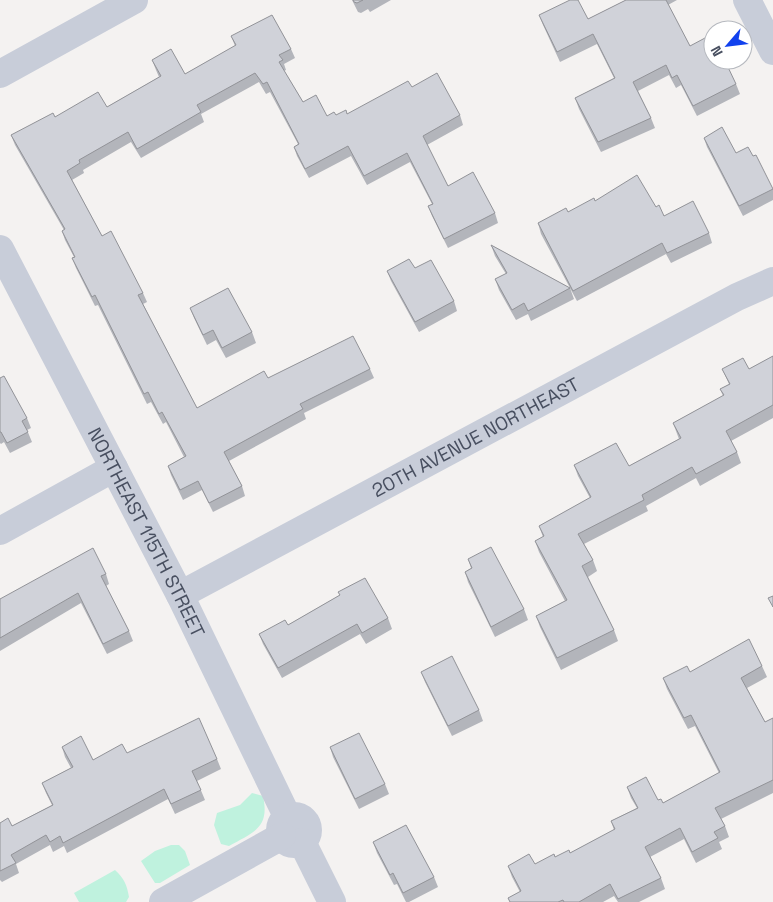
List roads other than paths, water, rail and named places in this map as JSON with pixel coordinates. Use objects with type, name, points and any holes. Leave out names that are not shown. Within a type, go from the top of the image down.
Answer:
[{"type":"street","points":[[746,0],[773,51]]},
{"type":"street","points":[[0,74],[124,2]]},
{"type":"street","name":"NORTHEAST 115TH STREET","points":[[0,249],[180,595],[291,832],[332,902]]},
{"type":"street","name":"20TH AVENUE NORTHEAST","points":[[180,595],[737,297],[773,281]]},
{"type":"street","points":[[0,531],[114,468]]},
{"type":"street","points":[[163,902],[291,832]]}]
